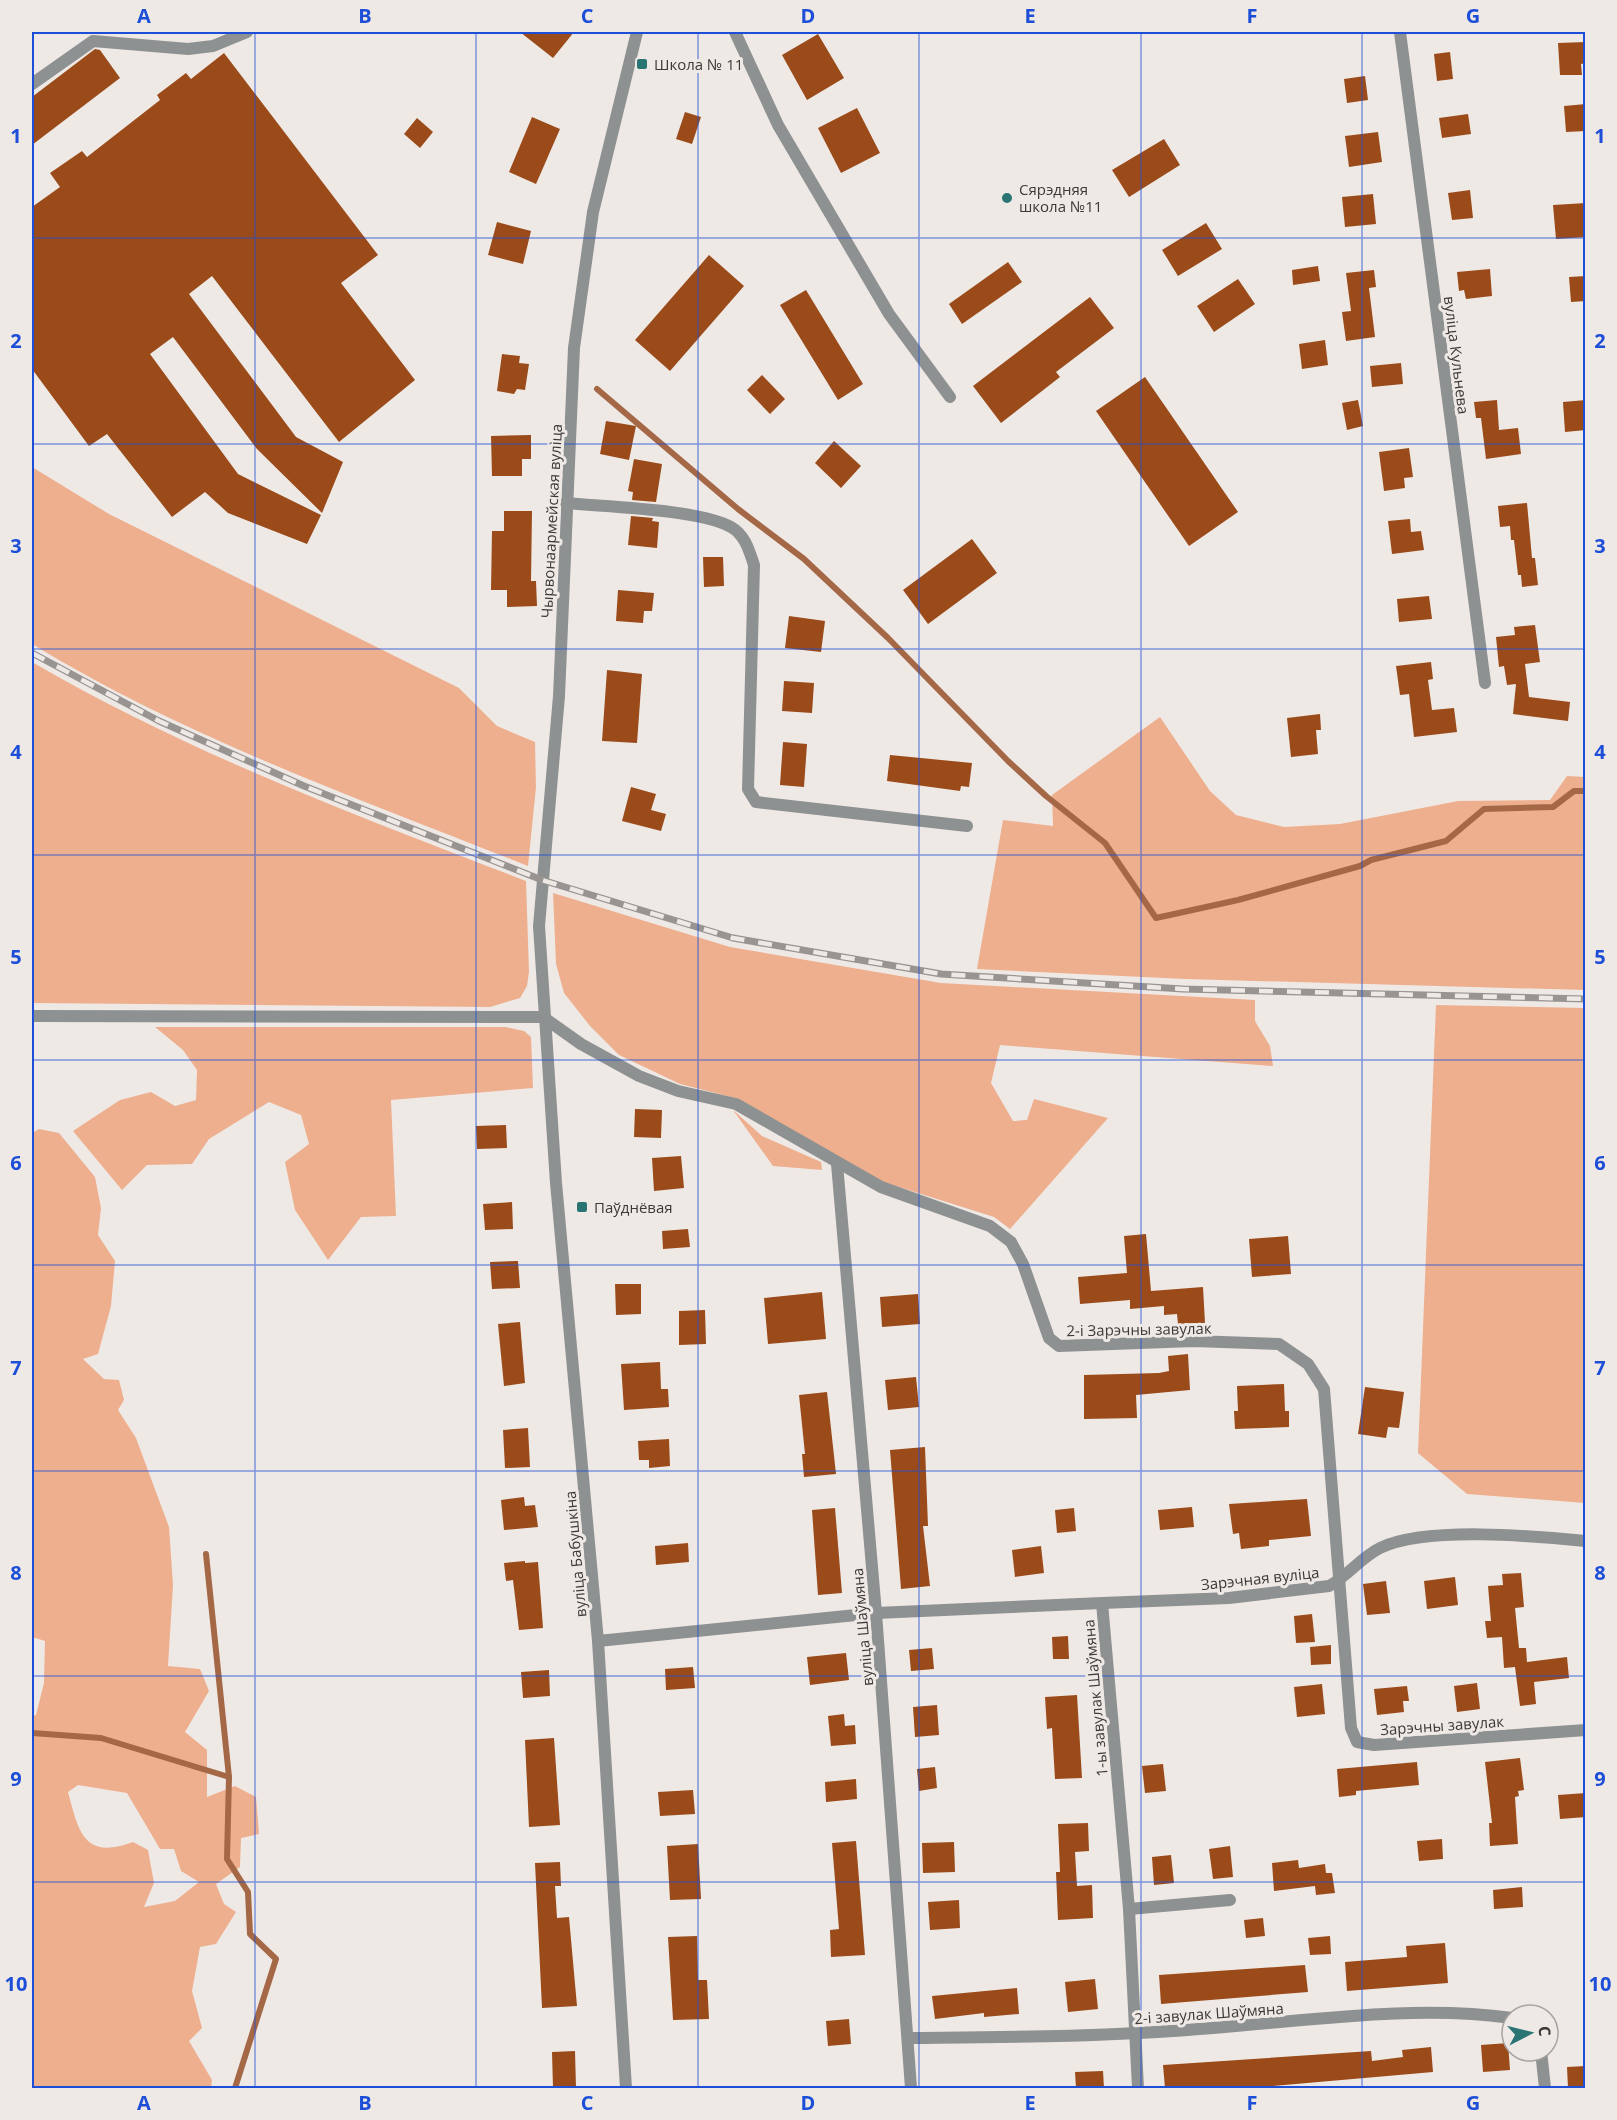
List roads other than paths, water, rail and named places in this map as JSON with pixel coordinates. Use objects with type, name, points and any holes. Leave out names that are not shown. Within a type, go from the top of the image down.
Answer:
[{"type":"street","points":[[32,84],[93,41],[188,49],[213,46],[247,32]]},
{"type":"street","name":"Чырвонаармейская вуліца","points":[[543,1017],[539,926],[559,696],[574,348],[593,212],[637,32]]},
{"type":"street","points":[[735,32],[778,125],[889,314],[950,397]]},
{"type":"street","name":"вуліца Кульнева","points":[[1400,32],[1485,683]]},
{"type":"street","points":[[567,503],[702,517],[732,527],[747,542],[754,565],[748,789],[756,801],[966,826]]},
{"type":"street","points":[[32,1016],[543,1017]]},
{"type":"street","name":"2-і Зарэчны завулак","points":[[543,1017],[582,1044],[639,1076],[678,1091],[736,1104],[837,1164],[881,1187],[990,1226],[1011,1242],[1023,1263],[1049,1338],[1059,1346],[1194,1341],[1279,1344],[1308,1364],[1324,1389],[1341,1580]]},
{"type":"street","name":"вуліца Бабушкіна","points":[[543,1017],[598,1641],[626,2088]]},
{"type":"street","name":"вуліца Шаўмяна","points":[[837,1164],[876,1612],[911,2088]]},
{"type":"street","name":"Зарэчная вуліца","points":[[1102,1603],[1229,1598],[1329,1586],[1341,1580],[1355,1563],[1371,1553],[1406,1539],[1446,1535],[1586,1541]]},
{"type":"street","name":"Зарэчны завулак","points":[[1341,1580],[1352,1728],[1357,1742],[1385,1744],[1586,1730]]},
{"type":"street","name":"1-ы завулак Шаўмяна","points":[[598,1641],[876,1612],[1102,1603],[1129,1909],[1138,2088]]},
{"type":"street","points":[[1129,1909],[1230,1900]]},
{"type":"street","name":"2-і завулак Шаўмяна","points":[[908,2038],[1134,2034],[1409,2014],[1476,2013],[1500,2016]]},
{"type":"street","points":[[1542,2063],[1545,2088]]},
{"type":"waterway","points":[[597,389],[738,509],[804,559],[888,638],[1008,761],[1046,796],[1105,843],[1156,918],[1238,900],[1360,866],[1371,860],[1446,841],[1484,809],[1553,807],[1574,791],[1586,791]]},
{"type":"waterway","points":[[206,1554],[229,1777],[227,1859],[248,1892],[250,1934],[276,1959],[235,2088]]},
{"type":"waterway","points":[[32,1733],[101,1738],[229,1777]]},
{"type":"railway","points":[[32,653],[159,721],[304,786],[542,880],[733,938],[941,974],[1183,989],[1586,999]]},
{"type":"place","name":"Школа № 11","points":[[642,64]]},
{"type":"place","name":"Сярэдняя школа №11","points":[[1007,198]]},
{"type":"place","name":"Паўднёвая","points":[[582,1207]]}]
